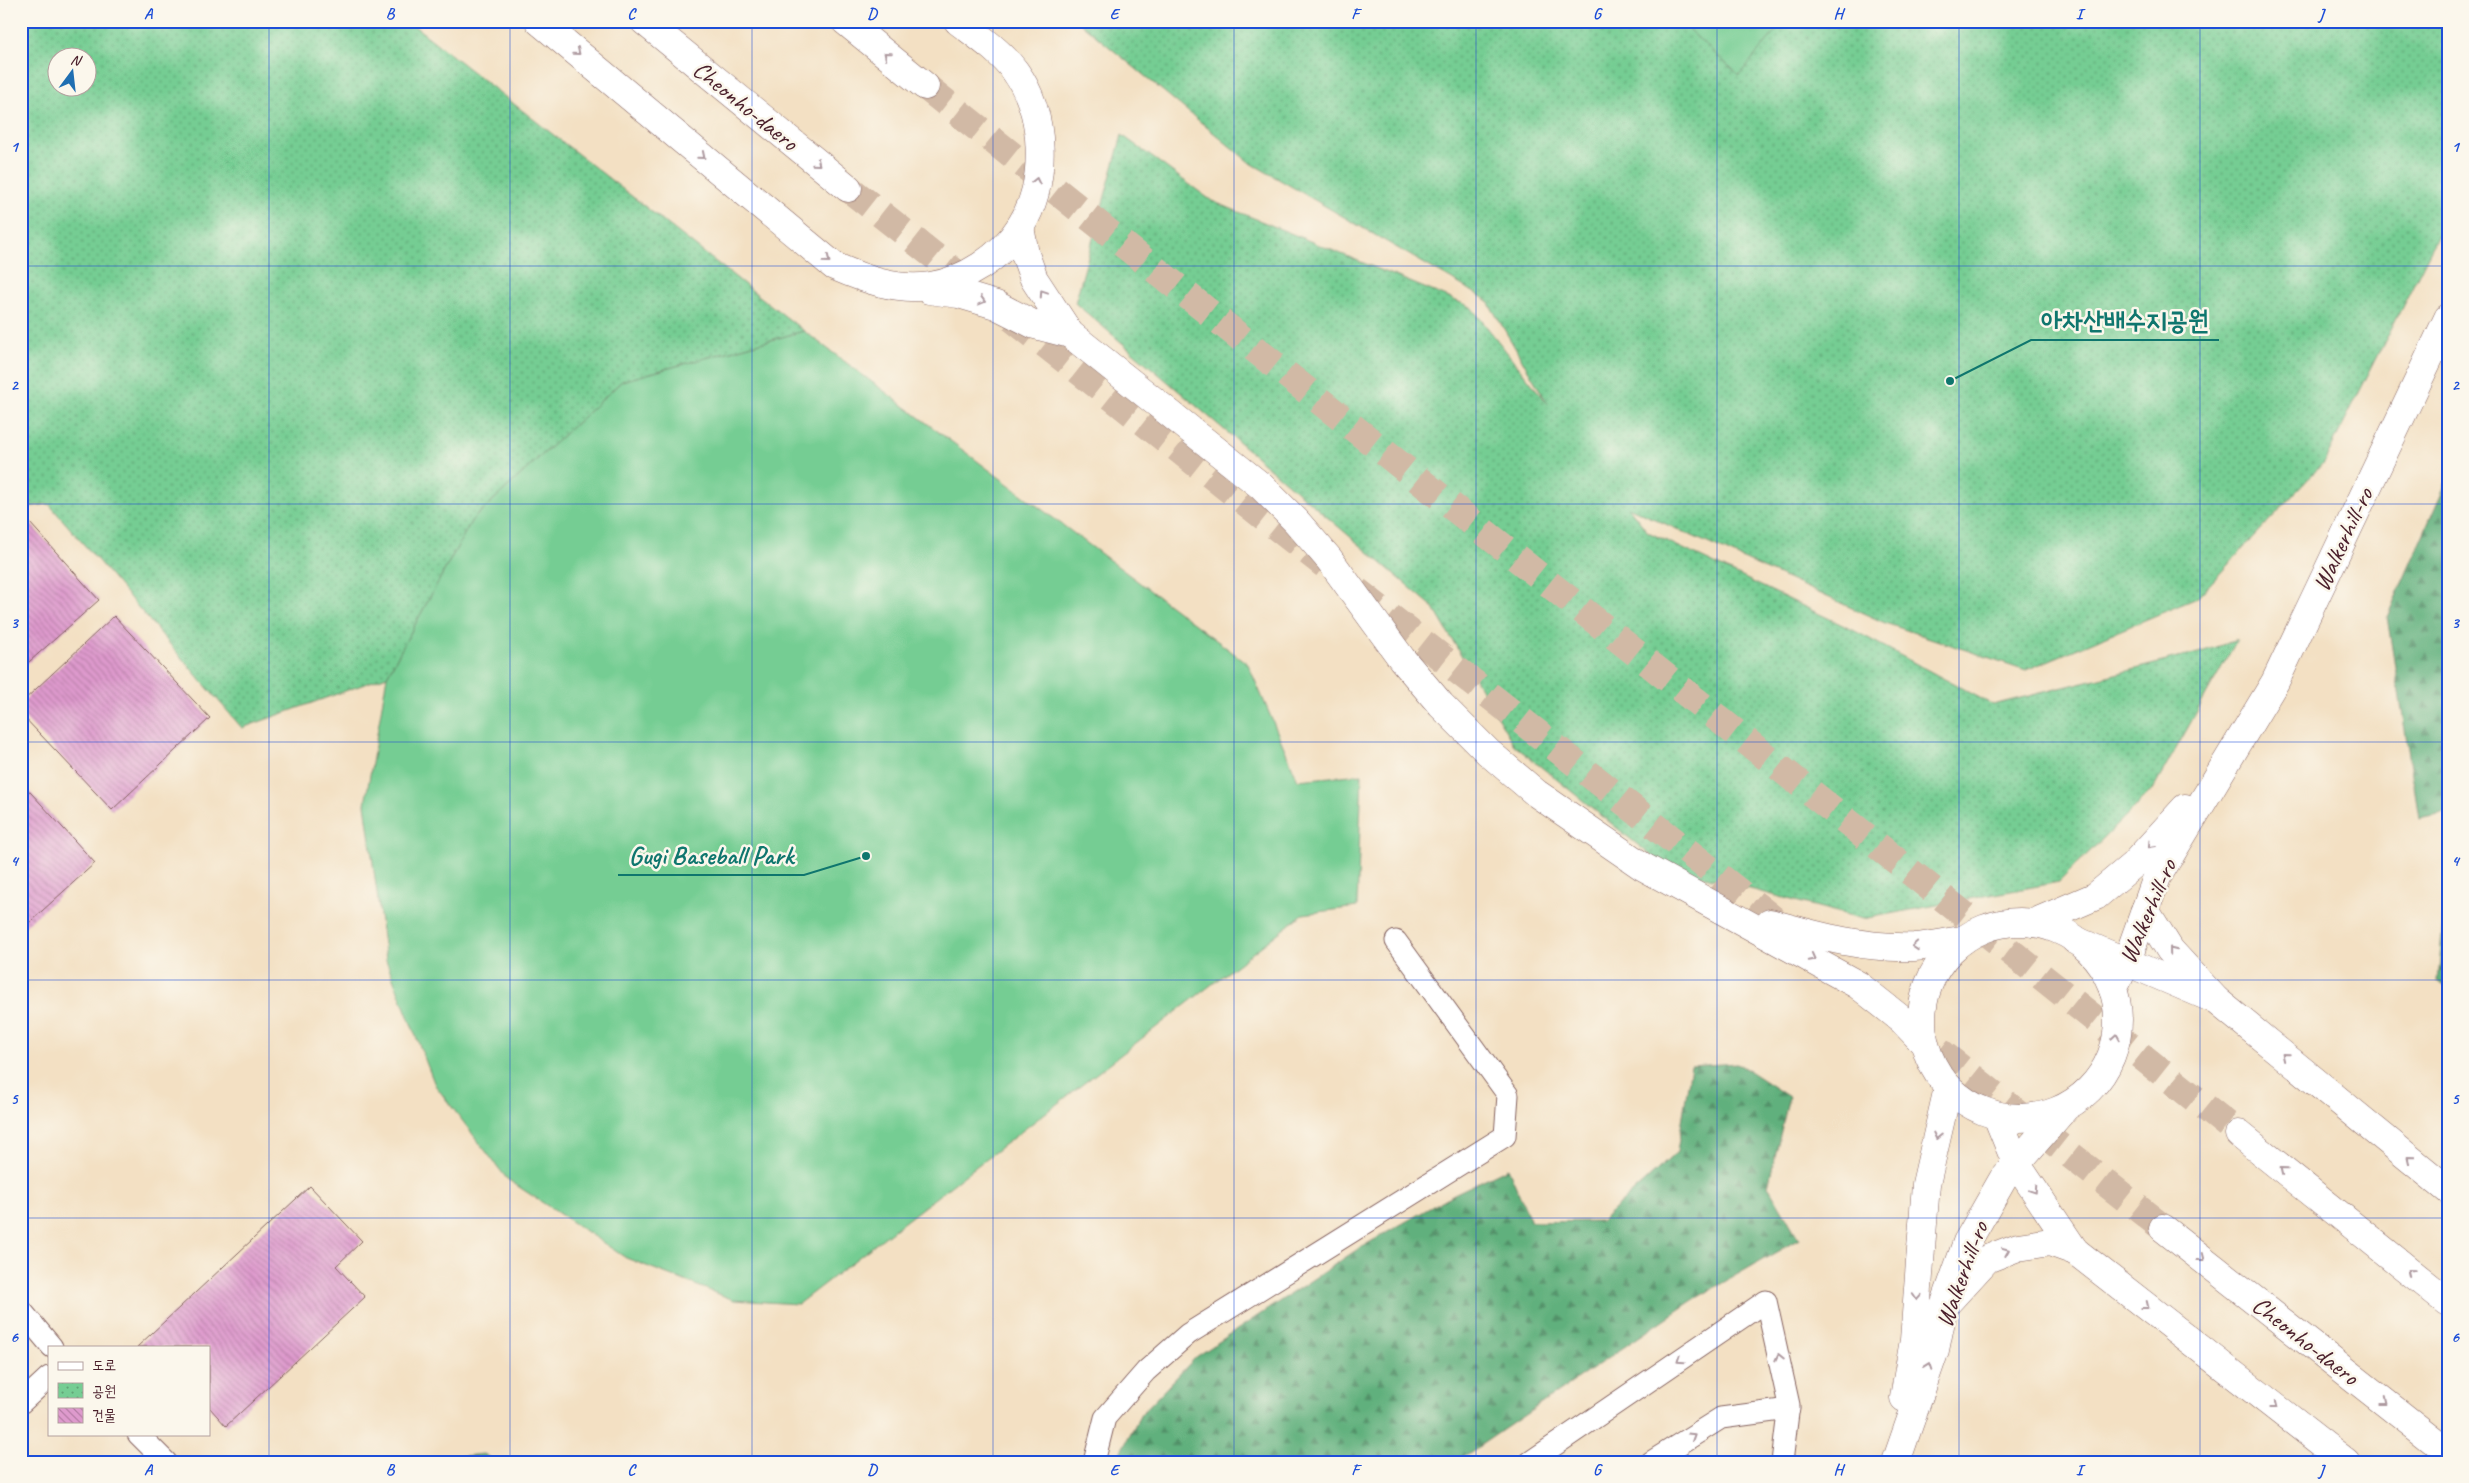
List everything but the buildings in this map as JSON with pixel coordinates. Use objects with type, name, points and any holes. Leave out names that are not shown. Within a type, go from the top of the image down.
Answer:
[{"type":"main road","points":[[539,21],[834,266],[865,279],[900,287],[959,294],[996,305],[1035,325],[1070,334]]},
{"type":"main road","name":"Cheonho-daero","points":[[644,21],[848,188]]},
{"type":"main road","points":[[845,21],[925,86]]},
{"type":"main road","points":[[900,287],[930,286],[960,278],[983,264],[1003,247],[1020,227],[1037,181],[1040,152],[1037,124],[1030,100],[1016,72],[998,51],[958,21]]},
{"type":"main road","points":[[1020,227],[1025,254],[1034,279],[1070,334],[1261,486],[1296,521],[1329,559],[1366,613],[1441,705],[1488,752],[1536,793],[1642,866],[1858,984],[1901,1019],[1924,1043]]},
{"type":"main road","name":"Walkerhill-ro","points":[[2113,990],[2127,961],[2157,877],[2231,757],[2274,682],[2448,318]]},
{"type":"main road","name":"Walkerhill-ro","points":[[2033,923],[2096,896],[2104,890],[2133,865],[2231,757]]},
{"type":"main road","points":[[2145,910],[2170,950],[2216,1000],[2448,1190]]},
{"type":"main road","points":[[1723,911],[1851,944],[1915,947],[1963,940]]},
{"type":"main road","points":[[2075,940],[2094,956],[2105,972],[2113,990],[2119,1020],[2114,1049],[2103,1073],[2086,1093],[2065,1108],[2036,1118],[1997,1116],[1971,1106],[1948,1088],[1933,1067],[1924,1043],[1921,1023],[1924,997],[1932,975],[1945,956],[1963,940],[1992,926],[2012,923],[2033,923],[2054,929],[2075,940],[2216,1000]]},
{"type":"main road","name":"Walkerhill-ro","points":[[1895,1462],[1914,1340],[1926,1184],[1948,1088]]},
{"type":"main road","name":"Walkerhill-ro","points":[[1895,1462],[1934,1350],[1944,1306],[1967,1242],[2003,1179],[2065,1108]]},
{"type":"main road","points":[[1997,1116],[2016,1164],[2075,1251],[2346,1462]]},
{"type":"main road","points":[[2238,1134],[2448,1302]]},
{"type":"main road","name":"Cheonho-daero","points":[[2163,1228],[2448,1452]]},
{"type":"main road","points":[[1944,1306],[1987,1259],[2018,1246],[2050,1242],[2075,1251]]},
{"type":"lane","points":[[1094,1462],[1106,1418],[1146,1371],[1188,1334],[1505,1136],[1508,1095],[1396,941]]},
{"type":"lane","points":[[1530,1462],[1766,1301],[1789,1407],[1782,1462]]},
{"type":"lane","points":[[21,1310],[51,1346]]},
{"type":"lane","points":[[21,1403],[48,1378]]},
{"type":"lane","points":[[1651,1462],[1722,1418],[1789,1407]]},
{"type":"lane","points":[[140,1436],[166,1462]]},
{"type":"green space","points":[[21,21],[408,21],[804,331],[622,381],[472,520],[387,676],[242,728],[49,504],[21,508]]},
{"type":"green space","points":[[1078,21],[2448,21],[2448,216],[2324,462],[2197,598],[2026,670],[1885,623],[1628,507],[1648,532],[1853,630],[1993,705],[2198,653],[2237,640],[2154,788],[2059,882],[1863,919],[1664,866],[1514,745],[1433,607],[1075,303],[1122,135],[1212,201],[1471,307],[1548,404],[1487,300],[1249,162]]},
{"type":"green space","points":[[1679,21],[1784,21],[1739,75]]},
{"type":"green space","points":[[804,331],[1248,664],[1298,780],[1362,774],[1357,907],[1303,914],[798,1304],[734,1300],[626,1258],[507,1179],[435,1085],[386,960],[365,804],[387,676],[472,520],[622,381]]},
{"type":"green space","points":[[2448,478],[2448,812],[2419,818],[2387,617]]},
{"type":"green space","points":[[2448,881],[2448,989],[2438,981],[2446,882]]},
{"type":"green space","points":[[1737,1063],[1789,1097],[1768,1186],[1799,1239],[1693,1300],[1456,1462],[1115,1462],[1141,1414],[1196,1357],[1358,1249],[1454,1194],[1508,1168],[1531,1222],[1601,1221],[1677,1152],[1691,1066]]},
{"type":"green space","points":[[484,1454],[497,1462],[404,1462]]},
{"type":"tunnel","points":[[925,86],[2239,1134]]},
{"type":"tunnel","points":[[848,188],[976,289]]},
{"type":"tunnel","points":[[1012,318],[1325,565]]},
{"type":"tunnel","points":[[1357,591],[1792,934]]},
{"type":"tunnel","points":[[1906,1025],[2163,1228]]},
{"type":"place","name":"아차산배수지공원","points":[[1950,381]]},
{"type":"place","name":"Gugi Baseball Park","points":[[866,856]]}]
